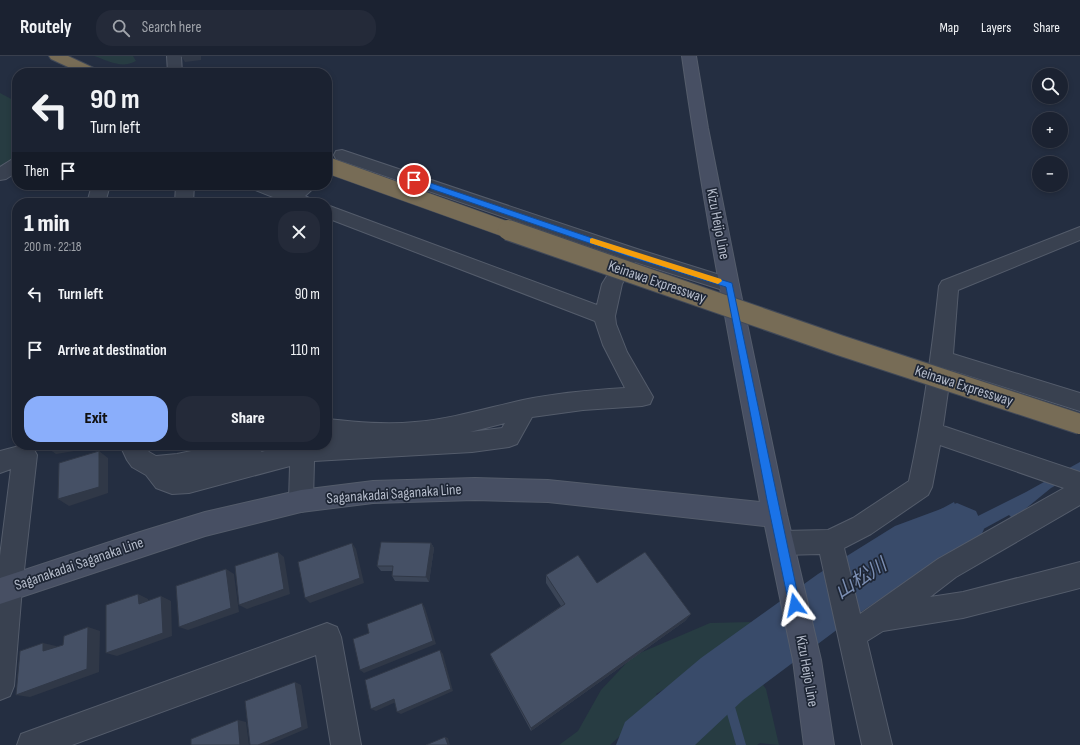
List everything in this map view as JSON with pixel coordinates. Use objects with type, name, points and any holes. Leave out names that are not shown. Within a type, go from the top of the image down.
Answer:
[{"type":"highway","points":[[56,56],[82,68]]},
{"type":"highway","name":"Keinawa Expressway","points":[[332,157],[519,234],[839,345],[1080,424]]},
{"type":"main road","name":"Kizu Heijo Line","points":[[689,56],[700,128],[729,285],[775,515],[807,660],[819,745]]},
{"type":"main road","name":"Saganakadai Saganaka Line","points":[[4,589],[205,524],[301,501],[373,492],[482,489],[555,492],[775,515]]},
{"type":"street","points":[[332,157],[729,285]]},
{"type":"street","points":[[0,175],[12,167]]},
{"type":"street","points":[[272,190],[292,198]]},
{"type":"street","points":[[332,213],[605,316]]},
{"type":"street","points":[[782,543],[830,542],[862,526],[920,487],[931,432],[942,359],[948,286],[1080,233]]},
{"type":"street","points":[[332,429],[373,433],[400,433],[468,423],[525,409],[592,398],[642,397],[616,352],[604,321],[612,284],[630,254]]},
{"type":"street","points":[[942,359],[1080,402]]},
{"type":"street","points":[[332,449],[472,442],[509,437],[525,409]]},
{"type":"street","points":[[931,432],[1080,483]]},
{"type":"street","points":[[0,462],[26,450]]},
{"type":"street","points":[[0,686],[4,589],[26,450]]},
{"type":"street","points":[[134,450],[139,459],[154,467],[178,465],[238,450]]},
{"type":"street","points":[[154,467],[161,480],[171,483],[189,482],[302,452],[325,450]]},
{"type":"street","points":[[301,501],[302,452]]},
{"type":"street","points":[[851,635],[878,618],[947,568],[1080,492]]},
{"type":"street","points":[[830,542],[877,745]]},
{"type":"street","points":[[878,618],[963,605],[1080,575]]},
{"type":"street","points":[[32,745],[327,637],[346,745]]},
{"type":"green space","points":[[94,56],[133,56],[136,61],[121,64],[110,62]]},
{"type":"green space","points":[[0,93],[12,99],[12,160],[0,167]]},
{"type":"green space","points":[[751,622],[753,629],[700,672],[688,675],[656,694],[660,700],[610,745],[559,745],[578,731],[601,690],[633,656],[710,623]]},
{"type":"green space","points":[[756,675],[766,689],[779,745],[760,743],[757,745],[679,745],[689,736],[692,740],[717,717],[719,710]]},
{"type":"water","points":[[1080,462],[1080,472],[1051,488],[1013,519],[1009,515],[912,568],[884,540],[954,502],[962,520],[972,519],[1026,492]]},
{"type":"building","points":[[99,451],[99,487],[58,499],[59,463]]},
{"type":"building","points":[[381,542],[431,543],[426,577],[392,576],[393,566],[377,566]]},
{"type":"building","points":[[352,543],[360,578],[305,598],[298,562]]},
{"type":"building","points":[[278,552],[284,589],[239,605],[235,566]]},
{"type":"building","points":[[645,552],[691,614],[531,728],[490,654],[565,604],[546,575],[578,555],[597,583]]},
{"type":"building","points":[[226,569],[231,608],[179,627],[176,586]]},
{"type":"building","points":[[138,594],[139,604],[161,596],[163,633],[106,653],[106,605]]},
{"type":"building","points":[[422,603],[433,641],[360,670],[353,639],[369,633],[367,624]]},
{"type":"building","points":[[88,627],[87,669],[16,695],[20,651],[43,643],[43,651],[63,645],[64,636]]},
{"type":"building","points":[[440,650],[451,689],[397,712],[394,699],[371,709],[365,680]]},
{"type":"building","points":[[295,682],[302,727],[258,745],[250,745],[245,701]]},
{"type":"building","points":[[238,720],[240,745],[191,745],[191,739]]},
{"type":"building","points":[[445,737],[448,745],[426,745]]},
{"type":"waterway","name":"山松川","points":[[648,745],[722,679],[838,594],[914,545],[957,529]]},
{"type":"waterway","points":[[722,679],[741,745]]},
{"type":"slow traffic","points":[[592,241],[718,281]]},
{"type":"route","points":[[414,180],[630,254],[729,285],[775,515],[795,605]]}]
